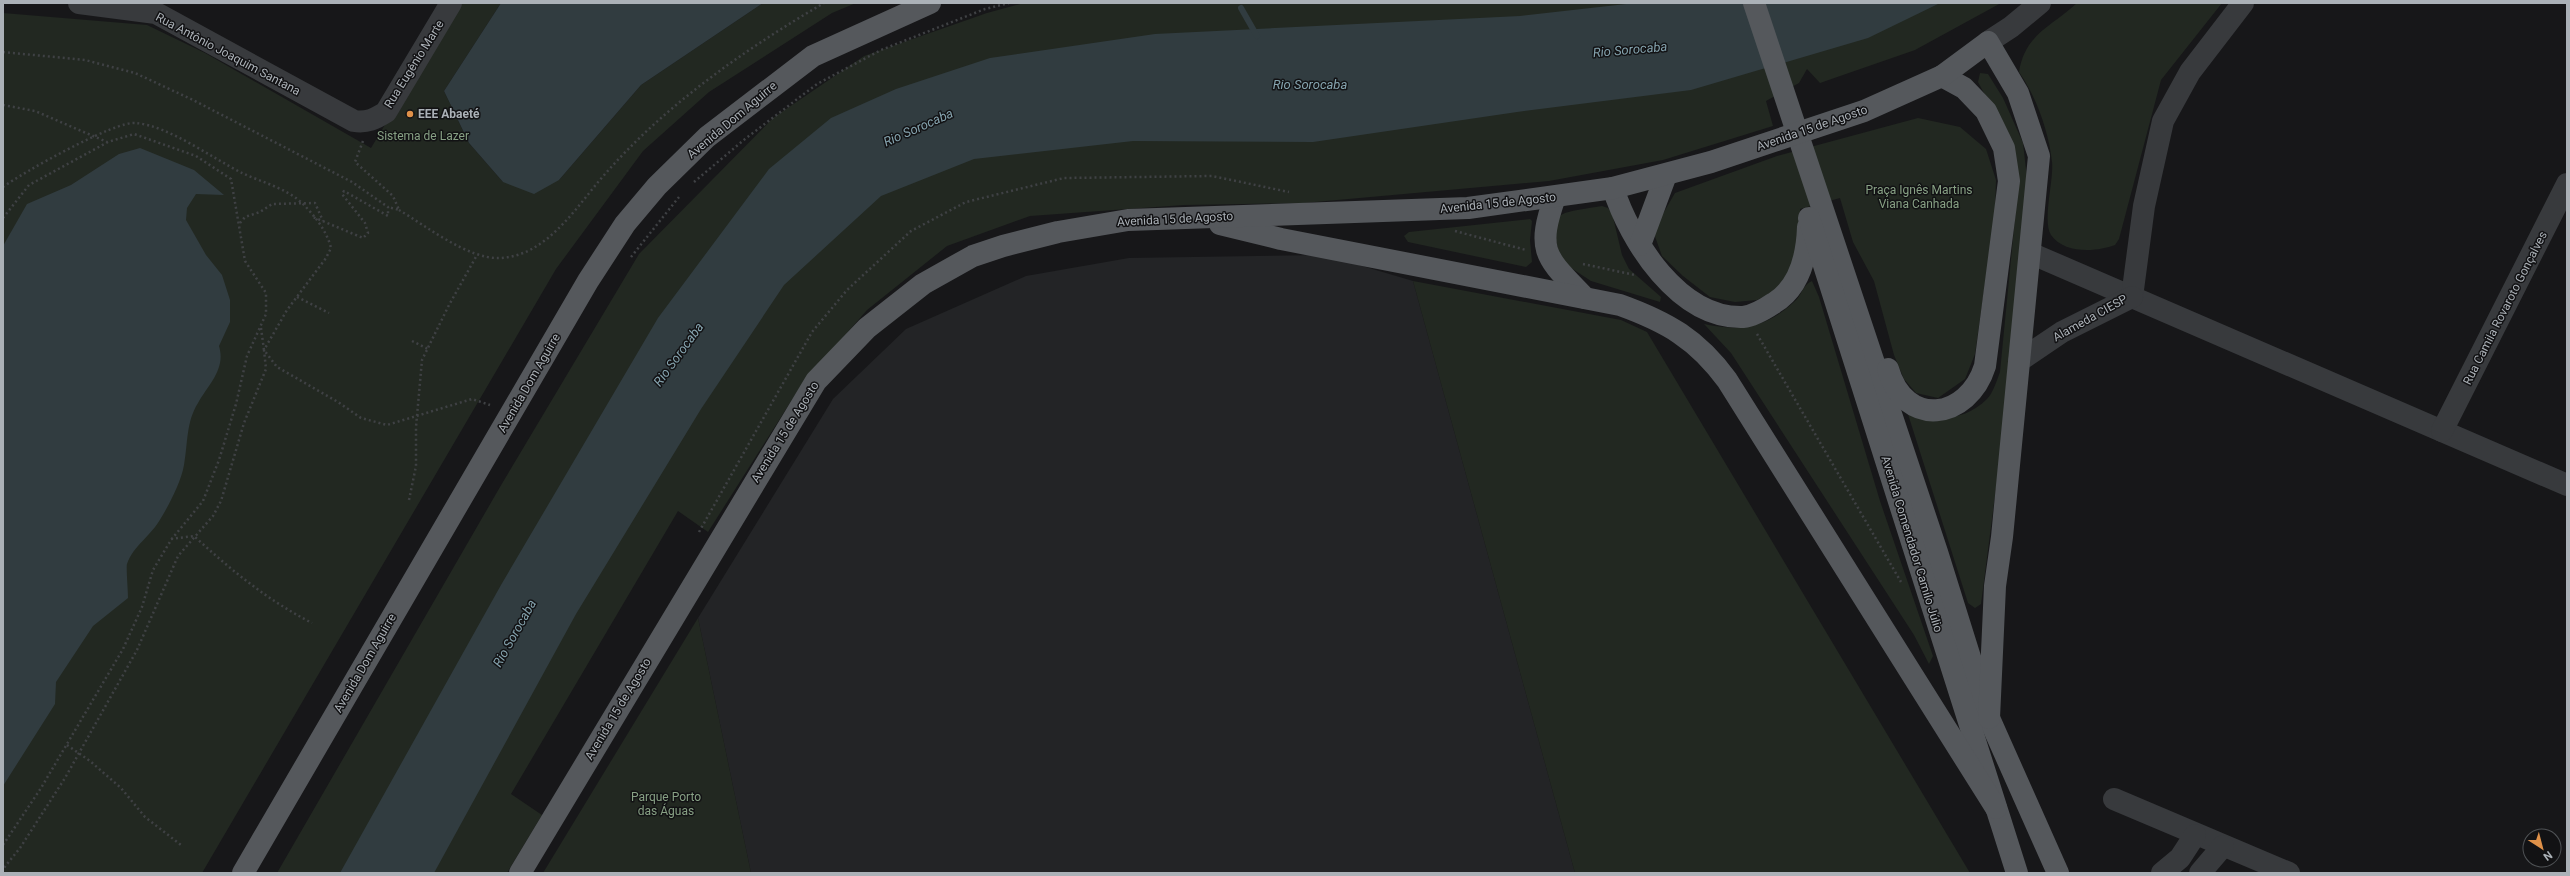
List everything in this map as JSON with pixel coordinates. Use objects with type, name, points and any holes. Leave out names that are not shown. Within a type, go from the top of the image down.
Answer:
[{"type":"main road","name":"Avenida Dom Aguirre","points":[[243,873],[588,281],[625,224],[658,186],[707,137],[812,56],[930,3]]},
{"type":"main road","points":[[1741,3],[1815,211]]},
{"type":"main road","points":[[1613,188],[1623,216],[1640,245],[1658,271],[1678,291],[1708,309],[1727,315],[1744,317],[1760,312],[1780,299],[1798,278],[1807,250],[1815,211],[1754,3]]},
{"type":"main road","points":[[1972,96],[1968,64],[1982,45]]},
{"type":"main road","name":"Avenida Comendador Camilo Júlio","points":[[1982,45],[2018,93],[2039,156],[2002,537],[1995,586],[1988,718]]},
{"type":"main road","name":"Avenida 15 de Agosto","points":[[520,873],[792,418],[816,381],[867,328],[923,284],[973,256],[1058,232],[1128,220],[1468,208],[1613,188],[1711,162],[1864,111],[1942,76],[1982,45]]},
{"type":"main road","points":[[1835,248],[1870,309],[1890,378],[1906,400],[1922,410],[1939,410],[1968,398],[1980,383],[1985,366],[2009,181],[2004,148],[1986,111],[1964,88],[1942,76]]},
{"type":"main road","points":[[1640,245],[1666,175]]},
{"type":"main road","points":[[1555,197],[1544,232],[1547,256],[1566,280],[1585,298]]},
{"type":"main road","name":"Avenida Comendador Camilo Júlio","points":[[1815,211],[1835,248],[1937,552],[1988,718],[2058,873]]},
{"type":"main road","name":"Avenida Comendador Camilo Júlio","points":[[1815,211],[2017,873]]},
{"type":"main road","points":[[1190,217],[1281,239],[1620,305],[1655,318],[1685,336],[1709,356],[1727,380],[1996,808]]},
{"type":"street","name":"Rua Antônio Joaquim Santana","points":[[79,3],[156,13],[354,121],[371,121]]},
{"type":"street","name":"Rua Eugênio Marte","points":[[371,121],[386,112],[451,3]]},
{"type":"street","name":"Avenida 15 de Agosto","points":[[1982,45],[2011,27],[2040,3]]},
{"type":"street","points":[[2243,3],[2190,72],[2163,121],[2144,206],[2132,297],[2567,485]]},
{"type":"street","name":"Rua Camila Rovaroto Gonçalves","points":[[2442,431],[2567,184]]},
{"type":"street","name":"Alameda CIESP","points":[[2030,252],[2132,297]]},
{"type":"street","name":"Alameda CIESP","points":[[2018,361],[2062,332],[2132,297]]},
{"type":"street","points":[[2114,800],[2289,873]]},
{"type":"street","points":[[2162,873],[2180,858],[2195,835]]},
{"type":"street","points":[[2200,873],[2223,846]]},
{"type":"path","points":[[3,52],[85,60],[135,73],[193,100],[352,182],[388,207],[399,210],[477,255],[500,258],[531,250],[544,242],[561,226],[627,151],[693,91],[744,52],[824,3]]},
{"type":"path","points":[[690,185],[745,139],[817,84],[881,50],[984,9],[1008,3]]},
{"type":"path","points":[[3,105],[35,111],[108,142]]},
{"type":"path","points":[[371,121],[355,162],[393,196],[399,210]]},
{"type":"path","points":[[3,187],[23,172],[96,136],[135,122],[159,130],[301,202],[324,230],[331,248],[326,258],[297,297],[264,350]]},
{"type":"path","points":[[3,218],[29,185],[108,142],[134,134],[196,156],[232,180],[245,261],[266,293],[266,314],[247,356],[236,404],[219,460],[203,501],[170,540],[152,570],[142,607],[123,649],[67,745],[3,845]]},
{"type":"path","points":[[697,538],[702,524],[812,332],[847,290],[911,231],[966,202],[1064,178],[1212,176],[1295,193]]},
{"type":"path","points":[[627,262],[684,190]]},
{"type":"path","points":[[313,217],[364,238],[368,233],[365,223],[342,194],[344,191],[388,216],[388,207]]},
{"type":"path","points":[[240,223],[245,218],[260,212],[272,204],[301,202],[315,202],[323,222]]},
{"type":"path","points":[[1447,228],[1547,256]]},
{"type":"path","points":[[409,500],[416,466],[418,381],[422,360],[449,305],[477,255]]},
{"type":"path","points":[[1577,263],[1638,276]]},
{"type":"path","points":[[297,297],[329,313]]},
{"type":"path","points":[[1744,317],[1769,352],[1903,585]]},
{"type":"path","points":[[3,869],[20,848],[79,753],[137,650],[178,556],[213,516],[220,501],[244,422],[266,369],[260,326]]},
{"type":"path","points":[[412,341],[428,349]]},
{"type":"path","points":[[264,350],[277,367],[338,402],[361,418],[387,425],[444,406],[472,399],[491,404],[487,411]]},
{"type":"path","points":[[170,540],[194,536]]},
{"type":"path","points":[[194,536],[230,570],[269,600],[312,622]]},
{"type":"path","points":[[67,745],[79,753],[121,788],[145,817],[181,845]]},
{"type":"shaded area","points":[[1325,255],[1413,281],[1575,873],[751,873],[698,618],[833,399],[906,329],[1026,276],[1129,258]]},
{"type":"green space","name":"Sistema de Lazer","points":[[458,3],[501,3],[444,91],[469,143],[503,182],[559,180],[641,85],[763,3],[856,3],[832,13],[709,92],[643,151],[556,269],[202,873],[3,873],[3,13],[147,25],[205,53],[371,148]]},
{"type":"green space","points":[[1024,3],[2001,3],[1915,50],[1820,83],[1807,69],[1799,83],[1766,101],[1773,126],[1663,160],[1549,181],[1304,203],[1184,205],[1030,216],[947,246],[867,310],[800,387],[708,532],[678,511],[511,794],[542,815],[507,873],[277,873],[500,487],[639,254],[773,118],[864,56],[987,13]]},
{"type":"green space","points":[[2077,3],[2222,3],[2161,80],[2119,239],[2115,245],[2090,250],[2081,250],[2064,246],[2051,235],[2049,229],[2048,210],[2052,162],[2048,139],[2036,103],[2019,72],[2022,59],[2033,40],[2040,32]]},
{"type":"green space","points":[[1980,73],[1988,74],[2003,98],[2023,143],[2027,178],[2009,387],[1981,604],[1975,608],[1968,603],[1907,411],[1928,417],[1939,418],[1959,416],[1969,412],[1978,407],[1987,399],[1995,386],[2000,372],[2019,177],[2013,147],[1978,82]]},
{"type":"green space","name":"Praça Ignês Martins Viana Canhada","points":[[1918,118],[1960,127],[1986,149],[1996,180],[1995,213],[1975,354],[1965,379],[1938,398],[1916,393],[1904,379],[1894,355],[1874,281],[1853,242],[1840,198],[1800,209],[1805,240],[1780,289],[1757,300],[1735,302],[1710,297],[1683,276],[1662,256],[1653,231],[1675,193],[1777,156]]},
{"type":"green space","points":[[1602,206],[1608,208],[1612,213],[1622,255],[1629,269],[1661,297],[1660,302],[1591,281],[1562,262],[1555,232],[1555,224],[1558,218],[1573,211]]},
{"type":"green space","points":[[1530,219],[1532,221],[1530,240],[1532,262],[1526,267],[1408,242],[1404,236],[1409,232]]},
{"type":"green space","points":[[1413,281],[1621,320],[1647,332],[1970,873],[1575,873]]},
{"type":"green space","points":[[1812,281],[1819,297],[1880,501],[1933,656],[1929,664],[1914,635],[1731,353],[1704,324],[1741,327],[1763,322],[1774,317],[1797,300],[1806,285]]},
{"type":"green space","name":"Parque Porto das Águas","points":[[698,618],[751,873],[543,873]]},
{"type":"water","points":[[501,3],[763,3],[641,85],[559,180],[534,194],[503,182],[469,143],[444,91]]},
{"type":"water","name":"Rio Sorocaba","points":[[1635,3],[1940,3],[1868,38],[1691,90],[1517,112],[1313,142],[1133,141],[974,159],[881,196],[784,285],[701,409],[576,614],[434,873],[340,873],[501,585],[658,318],[769,169],[831,118],[896,89],[990,58],[1155,34],[1520,16]]},
{"type":"water","points":[[140,148],[194,170],[224,195],[196,194],[187,208],[186,220],[206,255],[222,275],[230,300],[230,322],[219,346],[221,354],[218,369],[194,410],[191,418],[183,472],[178,485],[157,524],[138,546],[127,564],[128,598],[93,626],[56,682],[55,704],[3,786],[3,246],[27,204],[71,185],[119,154]]},
{"type":"waterway","points":[[1241,8],[1257,36]]},
{"type":"place","name":"EEE Abaeté","points":[[410,114]]}]
